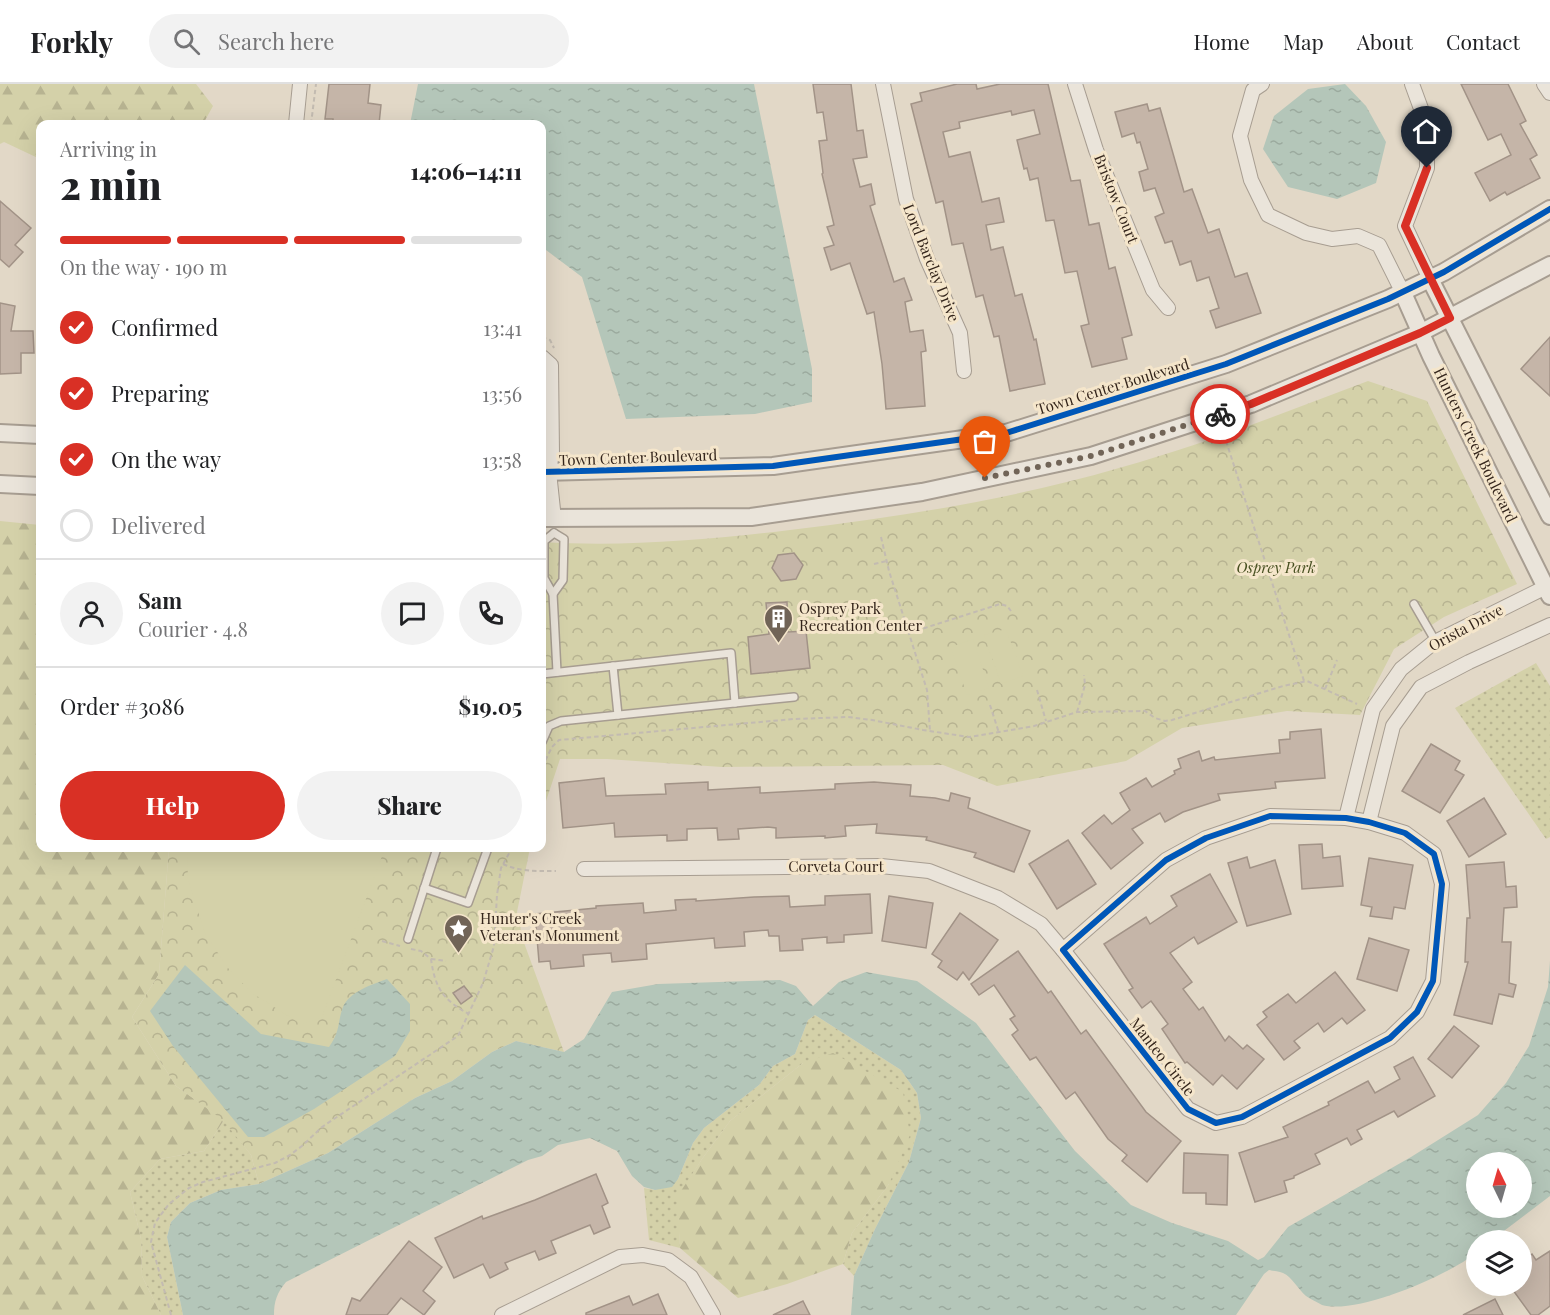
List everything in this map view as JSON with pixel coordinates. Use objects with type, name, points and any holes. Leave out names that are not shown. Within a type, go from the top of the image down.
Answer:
[{"type":"street","points":[[296,120],[300,84]]},
{"type":"street","name":"Lord Barclay Drive","points":[[883,84],[906,199],[927,259],[960,333],[964,371]]},
{"type":"street","name":"Bristow Court","points":[[1075,84],[1096,150],[1153,290],[1168,308]]},
{"type":"street","points":[[1262,84],[1253,90],[1240,136],[1251,180],[1268,215],[1306,233],[1332,239],[1358,236],[1379,244],[1403,293]]},
{"type":"street","points":[[1412,84],[1427,125],[1427,168],[1405,226],[1550,516]]},
{"type":"street","points":[[1544,84],[1550,93]]},
{"type":"street","name":"Town Center Boulevard","points":[[546,472],[773,466],[1006,433],[1226,364],[1403,293],[1550,209]]},
{"type":"street","points":[[546,482],[550,523],[751,517],[933,490],[1091,456],[1251,404],[1420,333],[1550,266]]},
{"type":"street","name":"Hunters Creek Boulevard","points":[[1403,293],[1420,333],[1548,589]]},
{"type":"street","points":[[546,361],[551,365],[552,453],[546,469]]},
{"type":"street","points":[[0,433],[36,435]]},
{"type":"street","points":[[0,484],[36,486]]},
{"type":"street","name":"Orista Drive","points":[[1346,818],[1372,708],[1401,669],[1436,642],[1548,589]]},
{"type":"street","name":"Orista Drive","points":[[1369,822],[1393,726],[1421,687],[1550,625]]},
{"type":"street","name":"Manteo Circle","points":[[1270,816],[1346,818],[1405,832],[1434,854],[1442,884],[1433,981],[1417,1012],[1390,1038],[1242,1117],[1216,1123],[1188,1109],[1063,950],[1166,860],[1206,838],[1270,816]]},
{"type":"street","name":"Corveta Court","points":[[584,869],[881,866],[929,871],[998,898],[1041,924],[1063,950]]},
{"type":"street","points":[[502,1315],[620,1257],[643,1255],[668,1260],[691,1277],[713,1315]]},
{"type":"lane","points":[[550,523],[564,539],[563,580],[554,594]]},
{"type":"lane","points":[[546,581],[554,594],[557,672]]},
{"type":"lane","points":[[1414,604],[1436,642]]},
{"type":"lane","points":[[546,673],[730,653],[735,703]]},
{"type":"lane","points":[[613,666],[618,715]]},
{"type":"lane","points":[[546,733],[549,726],[561,721],[794,697]]},
{"type":"lane","points":[[408,939],[436,852]]},
{"type":"lane","points":[[424,888],[468,903],[487,852]]},
{"type":"path","points":[[312,120],[316,84]]},
{"type":"path","points":[[1226,441],[1304,681]]},
{"type":"path","points":[[881,537],[927,690],[930,704],[930,732]]},
{"type":"path","points":[[874,564],[887,561]]},
{"type":"path","points":[[909,633],[1000,604],[1007,606],[1011,611]]},
{"type":"path","points":[[1325,689],[1337,660]]},
{"type":"path","points":[[1077,712],[1084,685],[1084,675]]},
{"type":"path","points":[[546,759],[552,747],[559,740],[794,719],[848,717],[969,737],[1034,726],[1077,712],[1145,711],[1165,721],[1304,681],[1357,704]]},
{"type":"path","points":[[1037,690],[1046,721]]},
{"type":"path","points":[[990,705],[999,733]]},
{"type":"path","points":[[171,1315],[151,1242],[155,1223],[170,1204],[189,1188],[203,1182],[275,1163],[290,1155],[322,1127],[458,1036],[483,983],[494,946],[497,895],[503,864],[510,852]]},
{"type":"path","points":[[503,864],[532,872],[556,871]]},
{"type":"path","points":[[382,941],[401,946]]},
{"type":"path","points":[[411,949],[421,951],[431,959],[446,961]]},
{"type":"path","points":[[431,959],[434,979],[443,994],[456,1007],[469,1014]]},
{"type":"green space","points":[[0,84],[196,84],[213,106],[205,120],[36,120],[36,157],[4,142],[0,144]]},
{"type":"green space","name":"Osprey Park","points":[[1368,381],[1427,401],[1517,584],[1444,617],[1394,649],[1360,715],[1287,711],[1182,728],[1126,761],[997,786],[943,765],[722,767],[607,759],[560,759],[546,801],[546,542],[604,544],[728,537],[956,506],[1079,479],[1151,459]]},
{"type":"green space","points":[[0,521],[36,525],[36,852],[169,852],[159,974],[132,1017],[176,1086],[224,1120],[204,1151],[160,1159],[130,1192],[141,1239],[142,1276],[161,1315],[0,1315]]},
{"type":"green space","points":[[1006,629],[1023,676],[1001,684],[984,635]]},
{"type":"green space","points":[[973,639],[989,688],[967,695],[951,647]]},
{"type":"green space","points":[[1536,663],[1550,686],[1550,837],[1546,839],[1455,708]]},
{"type":"green space","points":[[169,852],[529,852],[517,912],[523,940],[564,1052],[516,1041],[492,1052],[452,1081],[415,1098],[328,1153],[259,1184],[251,1155],[223,1120],[176,1086],[132,1017],[159,974]]},
{"type":"green space","points":[[187,852],[384,852],[322,1017],[301,1024],[252,993],[227,967],[205,933],[188,880]]},
{"type":"green space","points":[[815,1015],[901,1070],[917,1093],[921,1118],[909,1162],[854,1276],[843,1264],[852,1233],[889,1184],[803,1063],[730,1121],[702,1159],[678,1197],[680,1248],[649,1240],[644,1188],[655,1190],[678,1179],[693,1143],[704,1128],[759,1085],[773,1066],[795,1054],[808,1020]]},
{"type":"green space","points":[[833,1053],[903,1092],[910,1135],[889,1184],[852,1233],[843,1264],[738,1298],[680,1248],[677,1197],[730,1121],[803,1063]]},
{"type":"green space","points":[[224,1120],[251,1155],[259,1184],[221,1190],[190,1203],[171,1222],[167,1237],[183,1315],[161,1315],[142,1276],[141,1239],[130,1192],[160,1159],[204,1151]]},
{"type":"water","points":[[418,84],[754,84],[812,369],[812,402],[755,414],[626,419],[582,277],[546,250],[546,120],[411,120]]},
{"type":"water","points":[[1345,84],[1366,106],[1386,142],[1376,183],[1337,199],[1288,187],[1263,149],[1274,116],[1308,89]]},
{"type":"water","points":[[1550,961],[1550,1196],[1532,1210],[1532,1152],[1466,1152],[1466,1218],[1521,1218],[1505,1230],[1466,1230],[1466,1259],[1445,1272],[1378,1299],[1337,1307],[1322,1305],[1306,1296],[1286,1275],[1269,1270],[1236,1315],[851,1315],[854,1276],[909,1162],[921,1118],[917,1093],[901,1070],[815,1015],[808,1020],[795,1054],[773,1066],[759,1085],[704,1128],[693,1143],[678,1179],[672,1187],[655,1190],[644,1187],[632,1176],[617,1151],[590,1138],[558,1145],[542,1156],[528,1160],[286,1282],[277,1297],[274,1315],[183,1315],[167,1237],[171,1222],[190,1203],[221,1190],[259,1184],[328,1153],[415,1098],[452,1081],[492,1052],[516,1041],[564,1052],[584,1039],[612,992],[658,984],[780,980],[796,986],[813,1006],[839,982],[866,972],[917,981],[976,1023],[1075,1151],[1131,1205],[1172,1223],[1228,1241],[1258,1260],[1264,1257],[1288,1227],[1411,1157],[1478,1115],[1506,1083],[1529,1046],[1548,987]]},
{"type":"water","points":[[185,965],[261,1034],[329,1047],[335,1036],[343,1007],[350,997],[362,989],[387,979],[410,1004],[410,1031],[395,1056],[314,1109],[264,1137],[248,1137],[173,1046],[150,1011]]},
{"type":"building","points":[[329,84],[370,84],[368,103],[381,105],[379,120],[325,119]]},
{"type":"building","points":[[813,84],[851,84],[857,131],[863,130],[867,157],[853,159],[860,187],[871,184],[875,204],[870,206],[894,282],[904,278],[912,300],[905,302],[910,332],[923,330],[926,351],[921,352],[925,406],[886,409],[874,312],[867,314],[850,263],[831,270],[824,248],[834,245],[827,227],[834,225],[822,174],[819,141],[827,140],[823,112],[817,113]]},
{"type":"building","points":[[957,84],[976,84],[977,89],[1000,84],[1048,84],[1071,181],[1080,180],[1089,225],[1099,223],[1109,269],[1115,267],[1132,335],[1122,338],[1127,359],[1092,367],[1081,326],[1089,324],[1077,271],[1065,273],[1054,220],[1046,221],[1038,178],[1030,180],[1027,168],[1024,169],[1017,140],[1040,134],[1034,110],[1012,115],[1011,111],[959,122],[960,128],[943,132],[949,157],[970,152],[982,202],[999,198],[1004,222],[986,225],[991,250],[1003,247],[1015,296],[1022,294],[1034,340],[1036,339],[1045,384],[1010,391],[999,336],[994,337],[983,295],[976,297],[963,243],[952,245],[943,201],[936,203],[911,104],[922,101],[920,93]]},
{"type":"building","points":[[1461,84],[1508,84],[1526,121],[1520,124],[1537,155],[1530,159],[1540,178],[1507,195],[1505,192],[1490,201],[1475,173],[1511,155],[1501,134],[1488,140]]},
{"type":"building","points":[[1147,104],[1149,111],[1160,108],[1184,192],[1192,189],[1208,233],[1219,229],[1235,277],[1247,273],[1261,313],[1216,328],[1210,311],[1219,308],[1209,277],[1197,281],[1191,261],[1180,265],[1172,241],[1165,243],[1155,217],[1164,213],[1155,188],[1144,191],[1139,172],[1148,169],[1140,142],[1137,143],[1134,133],[1122,137],[1115,112]]},
{"type":"building","points":[[0,201],[31,228],[15,245],[23,252],[9,267],[0,259]]},
{"type":"building","points":[[0,303],[15,306],[11,331],[33,331],[34,353],[21,353],[21,373],[0,374]]},
{"type":"building","points":[[1550,337],[1550,396],[1521,369]]},
{"type":"building","points":[[794,553],[803,565],[796,579],[781,581],[772,568],[778,555]]},
{"type":"building","name":"Osprey Park Recreation Center","points":[[787,602],[788,632],[806,631],[810,668],[751,674],[748,637],[769,634],[766,603]]},
{"type":"building","points":[[1321,729],[1325,778],[1275,782],[1276,788],[1218,794],[1220,800],[1183,812],[1165,822],[1160,813],[1132,829],[1143,843],[1111,869],[1082,833],[1104,815],[1112,824],[1130,810],[1120,793],[1146,778],[1152,787],[1175,774],[1174,771],[1181,768],[1178,759],[1199,751],[1202,761],[1214,757],[1215,760],[1280,753],[1279,740],[1290,739],[1290,732]]},
{"type":"building","points":[[1431,744],[1460,761],[1455,770],[1464,775],[1440,813],[1402,791]]},
{"type":"building","points":[[604,778],[606,796],[666,794],[665,784],[708,782],[708,790],[760,787],[760,793],[835,789],[835,784],[874,782],[911,785],[910,796],[949,801],[951,793],[970,798],[968,808],[1030,831],[1014,872],[974,857],[976,853],[926,840],[927,837],[876,833],[877,824],[845,826],[846,836],[825,838],[825,836],[776,838],[776,828],[768,827],[738,829],[739,839],[718,840],[717,828],[687,829],[687,840],[667,841],[667,835],[615,837],[614,823],[563,828],[559,783]]},
{"type":"building","points":[[1484,798],[1506,834],[1469,857],[1447,821]]},
{"type":"building","points":[[1068,840],[1096,884],[1057,909],[1029,864]]},
{"type":"building","points":[[1322,844],[1323,858],[1340,856],[1343,886],[1302,889],[1299,845]]},
{"type":"building","points":[[1247,857],[1250,868],[1275,860],[1291,914],[1247,926],[1228,863]]},
{"type":"building","points":[[1369,858],[1413,865],[1405,909],[1394,907],[1392,919],[1370,916],[1372,907],[1361,905]]},
{"type":"building","points":[[1504,862],[1506,887],[1516,886],[1517,907],[1504,908],[1502,942],[1511,942],[1509,983],[1516,985],[1513,997],[1499,994],[1492,1024],[1454,1015],[1468,962],[1465,962],[1467,918],[1470,918],[1466,865]]},
{"type":"building","points":[[1210,874],[1237,922],[1198,944],[1194,937],[1170,953],[1192,982],[1183,989],[1199,1010],[1203,1007],[1225,1041],[1229,1036],[1243,1049],[1247,1045],[1264,1059],[1237,1089],[1222,1075],[1213,1085],[1187,1062],[1185,1063],[1162,1029],[1168,1024],[1151,1001],[1142,1008],[1129,990],[1133,988],[1104,944],[1146,917],[1150,924],[1177,906],[1171,896]]},
{"type":"building","points":[[870,894],[872,933],[844,935],[844,942],[827,943],[827,937],[802,939],[803,950],[780,951],[779,936],[769,936],[768,930],[744,932],[745,946],[715,948],[714,938],[646,944],[647,959],[612,962],[611,953],[583,955],[584,966],[551,969],[550,961],[539,962],[535,914],[643,903],[644,913],[676,910],[675,900],[754,897],[789,896],[790,907],[825,905],[825,896]]},
{"type":"building","points":[[889,896],[933,903],[926,948],[882,941]]},
{"type":"building","points":[[960,913],[998,940],[969,980],[963,972],[957,980],[938,967],[942,961],[932,954]]},
{"type":"building","points":[[1369,938],[1409,950],[1397,991],[1357,979]]},
{"type":"building","points":[[1018,951],[1048,993],[1051,991],[1081,1034],[1086,1030],[1146,1112],[1181,1141],[1147,1182],[1122,1161],[1127,1155],[1108,1139],[1075,1092],[1066,1099],[1036,1057],[1030,1060],[1012,1035],[1018,1030],[1010,1019],[1015,1016],[994,985],[979,995],[971,984]]},
{"type":"building","points":[[1335,972],[1365,1010],[1347,1024],[1342,1018],[1324,1032],[1318,1023],[1294,1041],[1300,1048],[1284,1060],[1257,1025],[1267,1017],[1263,1012],[1288,994],[1296,1003]]},
{"type":"building","points":[[464,986],[472,996],[461,1004],[453,993]]},
{"type":"building","points":[[1454,1026],[1479,1046],[1452,1078],[1428,1059]]},
{"type":"building","points":[[1413,1057],[1435,1096],[1398,1117],[1394,1111],[1357,1130],[1362,1139],[1351,1145],[1347,1138],[1315,1154],[1320,1164],[1284,1181],[1287,1192],[1255,1202],[1239,1153],[1288,1137],[1283,1127],[1329,1105],[1328,1102],[1368,1081],[1375,1093],[1400,1079],[1394,1067]]},
{"type":"building","points":[[1184,1153],[1228,1155],[1227,1205],[1206,1204],[1206,1193],[1183,1193]]},
{"type":"building","points":[[596,1174],[608,1203],[602,1206],[610,1227],[594,1234],[590,1225],[551,1241],[556,1253],[539,1260],[535,1251],[505,1263],[508,1269],[490,1278],[483,1264],[454,1278],[435,1238],[482,1216],[483,1219],[535,1200]]},
{"type":"building","points":[[409,1241],[442,1267],[423,1291],[435,1301],[424,1315],[401,1298],[387,1315],[346,1315],[352,1298],[360,1301]]},
{"type":"building","points":[[1550,1251],[1550,1306],[1538,1315],[1531,1315],[1517,1296],[1532,1296],[1532,1254],[1536,1260]]},
{"type":"building","points":[[658,1294],[667,1315],[586,1315],[586,1313],[629,1296],[633,1305]]},
{"type":"building","points":[[1495,1299],[1503,1315],[1463,1315]]},
{"type":"building","points":[[803,1301],[810,1315],[773,1315]]},
{"type":"cycle path","points":[[546,472],[773,466],[1006,433],[1226,364],[1388,299],[1444,272],[1550,209]]},
{"type":"cycle path","points":[[1270,816],[1346,818],[1369,822],[1405,833],[1434,854],[1442,884],[1433,981],[1417,1012],[1390,1038],[1242,1117],[1216,1123],[1188,1109],[1063,950],[1166,860],[1206,838],[1270,816]]},
{"type":"way so far","points":[[985,478],[1091,456],[1220,414]]},
{"type":"place","name":"Osprey Park Recreation Center","points":[[778,644]]},
{"type":"place","name":"Hunter's Creek Veteran's Monument","points":[[459,954]]},
{"type":"route","points":[[1220,414],[1251,404],[1420,333],[1450,318],[1405,226],[1427,168]]}]
